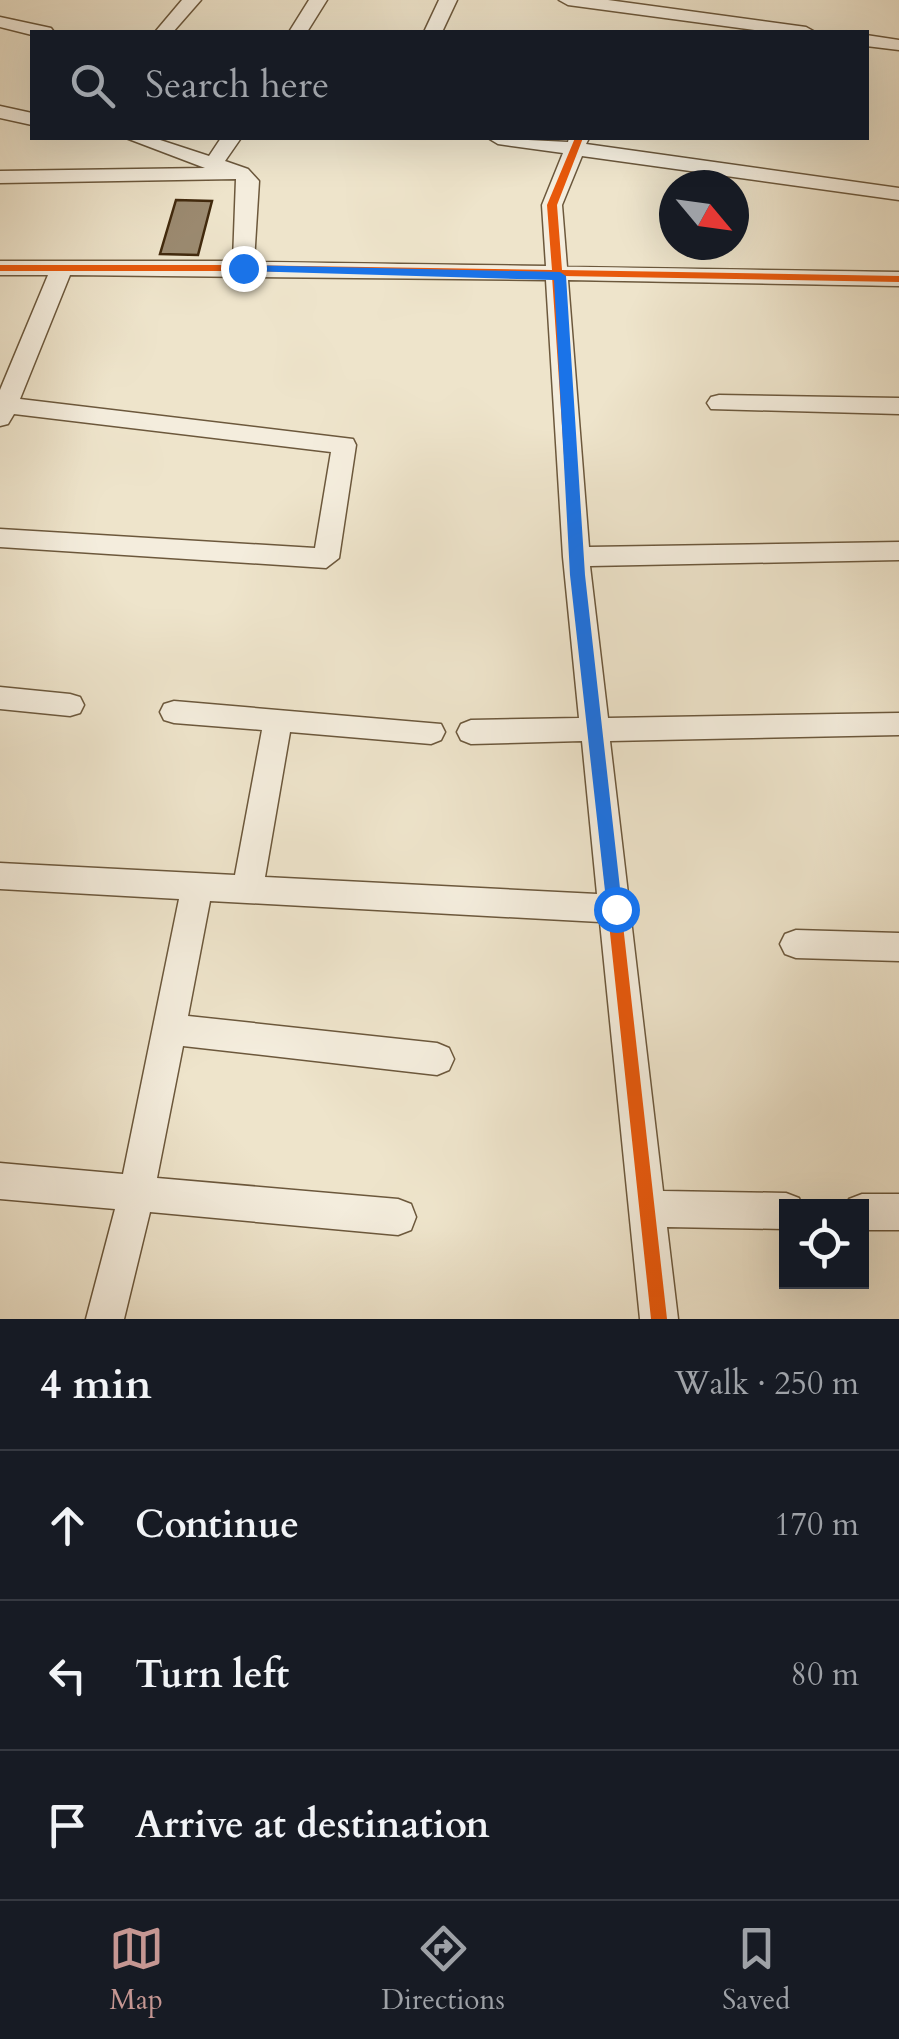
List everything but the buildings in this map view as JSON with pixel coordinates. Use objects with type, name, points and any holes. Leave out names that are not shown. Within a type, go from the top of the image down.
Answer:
[{"type":"street","points":[[166,30],[192,0]]},
{"type":"street","points":[[299,30],[318,0]]},
{"type":"street","points":[[434,30],[448,0]]},
{"type":"street","points":[[568,0],[626,4],[793,30]]},
{"type":"street","points":[[617,30],[626,4]]},
{"type":"street","points":[[0,22],[36,30]]},
{"type":"street","points":[[869,40],[899,45]]},
{"type":"street","points":[[0,112],[30,119]]},
{"type":"street","points":[[142,140],[214,162],[241,173],[249,181],[243,268]]},
{"type":"street","points":[[214,162],[230,140]]},
{"type":"street","points":[[530,140],[577,143],[899,194]]},
{"type":"street","points":[[577,143],[552,205],[560,276],[576,557],[659,1319]]},
{"type":"street","points":[[0,177],[241,173]]},
{"type":"street","points":[[0,268],[899,279]]},
{"type":"street","points":[[0,538],[326,558],[344,445],[3,411],[62,268]]},
{"type":"street","points":[[719,404],[899,406]]},
{"type":"street","points":[[576,557],[899,551]]},
{"type":"street","points":[[0,698],[70,705]]},
{"type":"street","points":[[174,712],[431,732]]},
{"type":"street","points":[[246,892],[278,720]]},
{"type":"street","points":[[471,732],[899,724]]},
{"type":"street","points":[[0,876],[197,890],[616,909]]},
{"type":"street","points":[[105,1319],[136,1192],[197,890]]},
{"type":"street","points":[[796,944],[899,947]]},
{"type":"street","points":[[169,1029],[437,1059]]},
{"type":"street","points":[[0,1181],[398,1217]]},
{"type":"street","points":[[648,1209],[779,1211]]},
{"type":"street","points":[[869,1212],[899,1212]]},
{"type":"cycle path","points":[[578,140],[552,205],[578,575],[659,1319]]},
{"type":"cycle path","points":[[0,268],[899,279]]},
{"type":"route","points":[[243,268],[560,276],[578,575],[616,909]]}]
